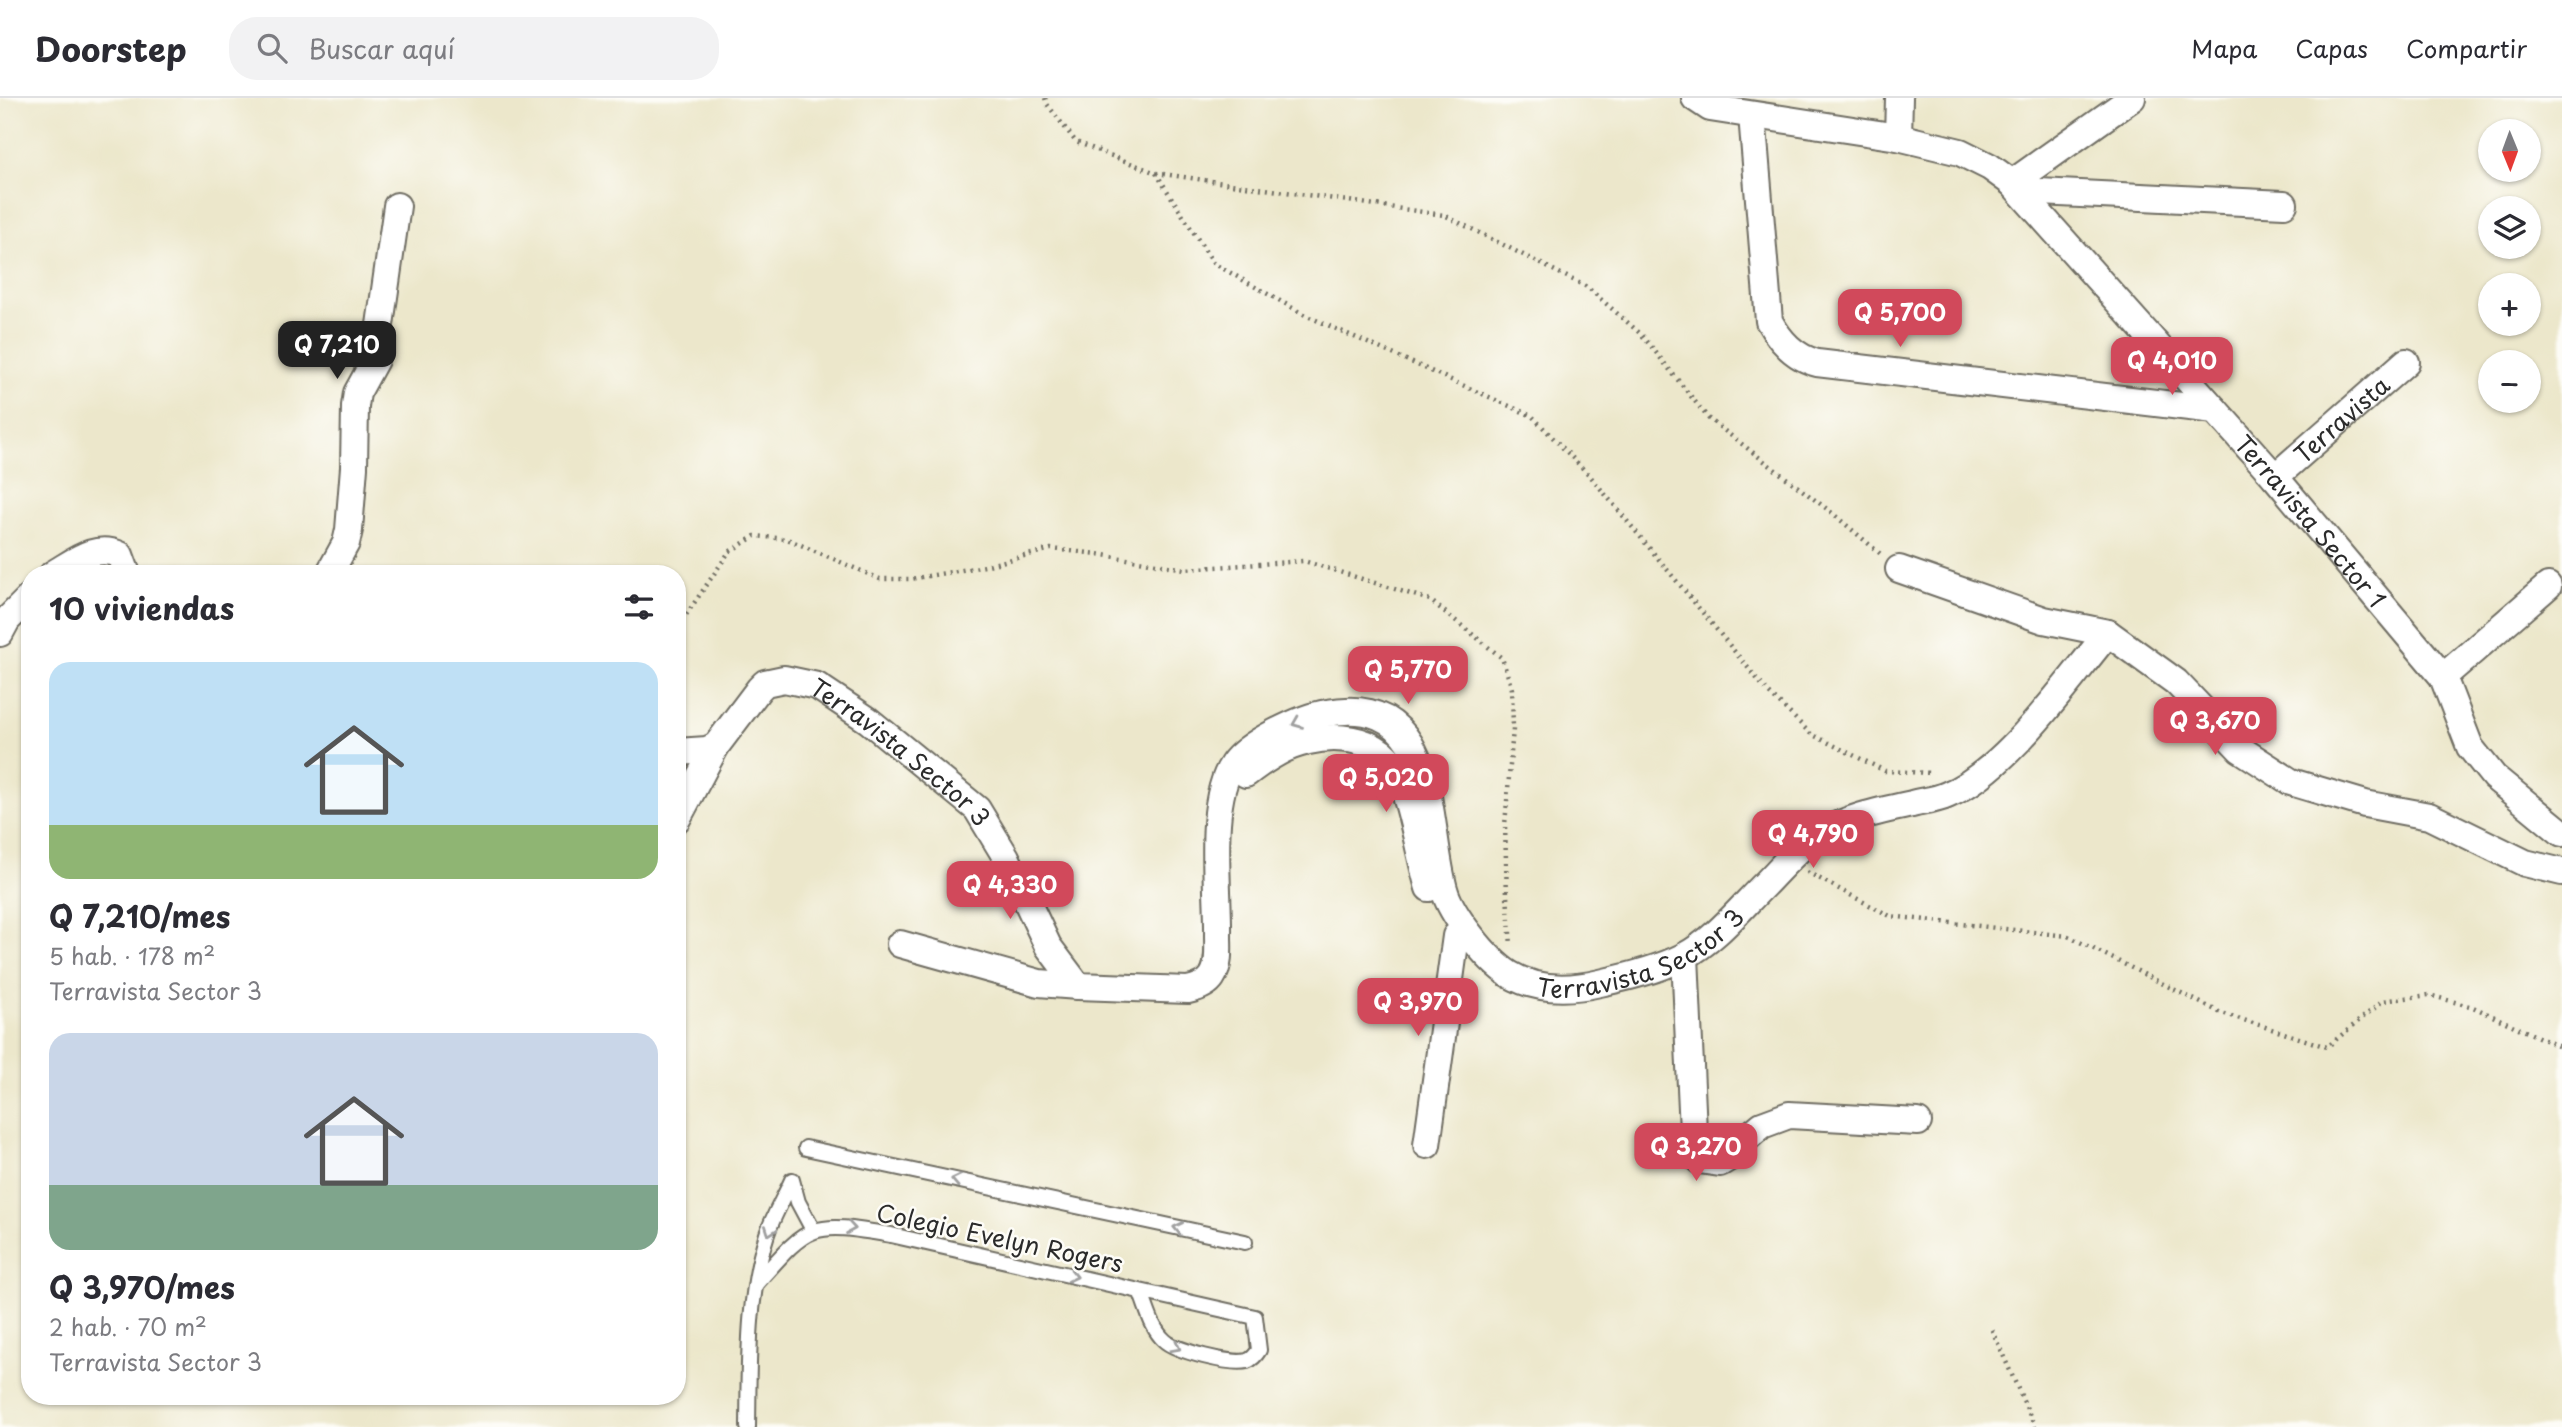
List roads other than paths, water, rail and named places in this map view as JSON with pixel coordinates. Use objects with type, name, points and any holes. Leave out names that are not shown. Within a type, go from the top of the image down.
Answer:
[{"type":"street","name":"Terravista Sector 1","points":[[1695,98],[1710,108],[1898,137],[1960,152],[1990,167],[2017,187],[2275,477],[2443,677],[2470,747],[2494,777],[2562,833]]},
{"type":"street","points":[[1898,137],[1899,98]]},
{"type":"street","points":[[2017,187],[2132,98]]},
{"type":"street","points":[[1752,116],[1769,321],[1777,335],[1803,359],[1817,363],[2215,410]]},
{"type":"street","points":[[2017,187],[2284,204]]},
{"type":"street","points":[[334,565],[349,530],[355,406],[357,393],[375,360],[397,206]]},
{"type":"street","name":"Terravista","points":[[2275,477],[2406,362]]},
{"type":"street","points":[[68,565],[86,554],[106,550],[123,564]]},
{"type":"street","points":[[1899,569],[2044,621],[2108,633],[2176,682],[2240,749],[2291,782],[2365,804],[2429,816],[2525,863],[2562,872]]},
{"type":"street","points":[[2443,677],[2548,586]]},
{"type":"street","points":[[0,633],[7,620],[21,606]]},
{"type":"street","name":"Terravista Sector 3","points":[[1492,958],[1514,977],[1547,987],[1574,989],[1632,977],[1685,956],[1723,927],[1815,836],[1857,816],[1946,796],[1981,776],[2019,740],[2108,633]]},
{"type":"street","name":"Terravista Sector 3","points":[[716,747],[765,683],[784,679],[817,686],[868,720],[977,809],[1006,857],[1048,946],[1078,986]]},
{"type":"street","points":[[900,944],[1039,982],[1078,986],[1188,990],[1197,988],[1211,979],[1217,962],[1219,895],[1216,830],[1220,801],[1234,762],[1287,726],[1328,712],[1361,711],[1388,720],[1408,739],[1421,764],[1444,890],[1452,910],[1492,958]]},
{"type":"street","points":[[1220,801],[1246,773],[1279,751],[1314,740],[1343,738],[1379,748],[1397,772],[1429,888],[1444,921],[1456,936],[1492,958]]},
{"type":"street","points":[[686,751],[716,747]]},
{"type":"street","points":[[686,802],[716,747]]},
{"type":"street","points":[[1427,1145],[1456,936]]},
{"type":"street","points":[[1685,956],[1694,1153],[1699,1160],[1720,1163],[1731,1157],[1742,1141],[1762,1125],[1789,1115],[1918,1122]]},
{"type":"lane","points":[[806,1149],[1245,1242]]},
{"type":"lane","points":[[748,1427],[749,1328],[756,1284],[767,1234],[792,1180],[798,1202],[813,1230],[792,1244],[756,1284]]},
{"type":"lane","name":"Colegio Evelyn Rogers","points":[[813,1230],[838,1226],[891,1235],[1140,1291],[1255,1317],[1260,1347],[1251,1359],[1239,1362],[1179,1350],[1161,1338],[1140,1291]]}]
